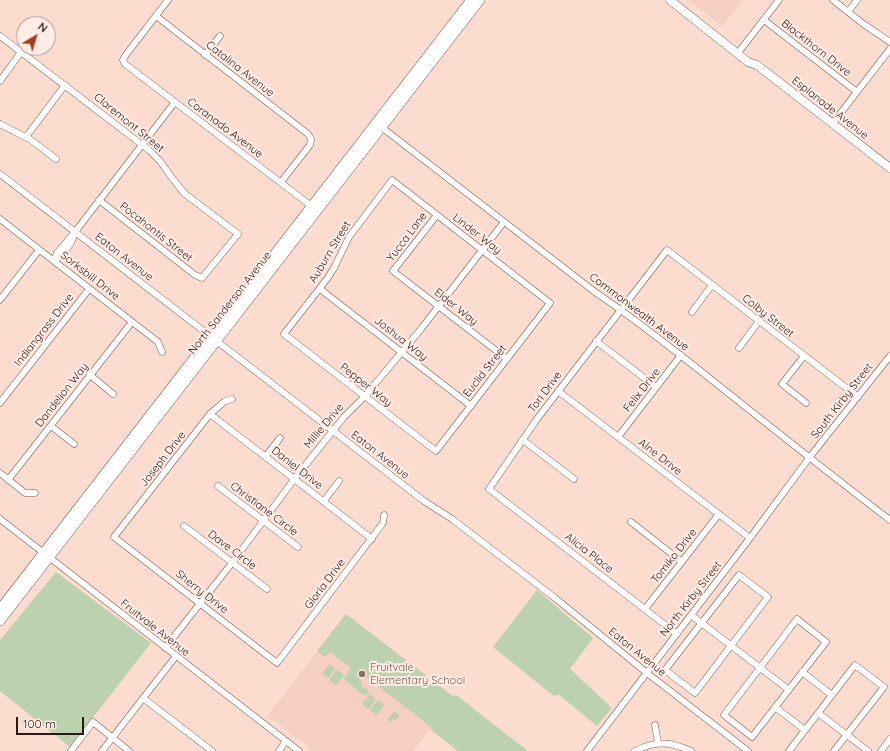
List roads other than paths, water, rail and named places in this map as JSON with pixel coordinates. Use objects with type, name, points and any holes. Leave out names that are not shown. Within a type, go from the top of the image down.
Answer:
[{"type":"highway","name":"North Sanderson Avenue","points":[[379,125],[470,0]]},
{"type":"highway","name":"North Sanderson Avenue","points":[[0,621],[46,555],[213,338],[379,125],[480,0]]},
{"type":"highway","name":"North Sanderson Avenue","points":[[0,609],[46,555]]},
{"type":"main road","name":"Esplanade Avenue","points":[[670,0],[748,62],[757,65]]},
{"type":"main road","name":"Esplanade Avenue","points":[[678,0],[750,56],[757,65],[890,168]]},
{"type":"street","points":[[156,16],[168,0]]},
{"type":"street","points":[[741,49],[779,0]]},
{"type":"street","points":[[833,0],[890,42]]},
{"type":"street","points":[[848,12],[857,0]]},
{"type":"street","name":"Catalina Avenue","points":[[156,16],[308,134],[311,138],[310,145],[281,182]]},
{"type":"street","name":"Coranado Avenue","points":[[156,16],[125,56],[125,64],[314,208]]},
{"type":"street","name":"Blackthorn Drive","points":[[764,20],[857,92]]},
{"type":"street","name":"Claremont Street","points":[[0,36],[16,48]]},
{"type":"street","points":[[205,55],[220,36]]},
{"type":"street","points":[[833,123],[890,49]]},
{"type":"street","points":[[0,81],[18,56]]},
{"type":"street","name":"Claremont Street","points":[[26,56],[142,145],[160,161],[185,194],[238,234],[202,278]]},
{"type":"street","points":[[26,137],[65,85]]},
{"type":"street","points":[[54,261],[57,253],[75,232],[175,102]]},
{"type":"street","points":[[0,124],[26,137],[56,160]]},
{"type":"street","name":"Commonwealth Avenue","points":[[379,125],[595,292],[681,355],[890,520]]},
{"type":"street","name":"Eaton Avenue","points":[[0,174],[424,501],[452,519],[555,598],[646,673],[748,751]]},
{"type":"street","name":"Linder Way","points":[[392,180],[550,303]]},
{"type":"street","name":"Auburn Street","points":[[284,334],[320,289],[334,268],[349,237],[392,180]]},
{"type":"street","name":"Pocahontis Street","points":[[99,200],[195,275],[202,278]]},
{"type":"street","name":"Yucca Lane","points":[[393,271],[436,215]]},
{"type":"street","name":"Sorksbill Drive","points":[[0,220],[158,342],[162,352]]},
{"type":"street","name":"Millie Drive","points":[[165,648],[232,563],[295,478],[344,417],[365,396],[439,306],[504,222]]},
{"type":"street","points":[[0,300],[39,250]]},
{"type":"street","name":"Tori Drive","points":[[489,489],[558,391],[667,250]]},
{"type":"street","name":"Colby Street","points":[[667,250],[858,397]]},
{"type":"street","name":"Elder Way","points":[[393,271],[507,359]]},
{"type":"street","points":[[692,312],[712,285]]},
{"type":"street","name":"Indiangrass Drive","points":[[0,403],[89,289]]},
{"type":"street","name":"Joshua Way","points":[[320,289],[471,406]]},
{"type":"street","name":"Euclid Street","points":[[436,451],[550,303]]},
{"type":"street","points":[[739,348],[759,321]]},
{"type":"street","name":"Dandelion Way","points":[[8,480],[132,322]]},
{"type":"street","name":"Pepper Way","points":[[284,334],[436,451]]},
{"type":"street","points":[[596,341],[656,387]]},
{"type":"street","name":"Felix Drive","points":[[618,437],[681,355]]},
{"type":"street","points":[[804,356],[782,384],[806,402]]},
{"type":"street","name":"South Kirby Street","points":[[810,458],[890,356]]},
{"type":"street","points":[[90,376],[113,394]]},
{"type":"street","name":"Alne Drive","points":[[558,391],[750,538]]},
{"type":"street","name":"Joseph Drive","points":[[114,537],[210,414],[225,401],[232,399]]},
{"type":"street","name":"Daniel Drive","points":[[210,414],[295,478],[372,539]]},
{"type":"street","points":[[50,426],[74,444]]},
{"type":"street","points":[[266,456],[280,438]]},
{"type":"street","points":[[523,440],[574,479]]},
{"type":"street","name":"North Kirby Street","points":[[587,751],[810,458]]},
{"type":"street","points":[[0,473],[25,493],[35,493]]},
{"type":"street","points":[[324,501],[339,481]]},
{"type":"street","name":"Christiane Circle","points":[[218,486],[298,547]]},
{"type":"street","name":"Alicia Place","points":[[489,489],[677,634]]},
{"type":"street","name":"Tomiko Drive","points":[[645,609],[718,514]]},
{"type":"street","name":"Gloria Drive","points":[[277,663],[372,539],[383,523],[384,515]]},
{"type":"street","name":"Fruitvale Avenue","points":[[0,519],[299,751]]},
{"type":"street","points":[[631,522],[682,562]]},
{"type":"street","name":"Dave Circle","points":[[184,526],[267,589]]},
{"type":"street","name":"Sherry Drive","points":[[114,537],[277,663]]},
{"type":"street","points":[[739,575],[768,597],[731,645],[695,693],[666,670],[739,575]]},
{"type":"street","points":[[691,615],[789,690]]},
{"type":"street","points":[[797,620],[826,642],[752,737],[724,715],[760,668],[797,620]]},
{"type":"street","points":[[102,751],[176,656]]},
{"type":"street","points":[[789,751],[855,665],[884,687],[834,751]]},
{"type":"street","points":[[802,672],[832,695]]},
{"type":"street","points":[[143,698],[212,751]]},
{"type":"street","points":[[775,707],[805,730]]},
{"type":"street","points":[[818,713],[868,751]]},
{"type":"street","points":[[71,751],[93,722],[129,751]]},
{"type":"street","points":[[655,725],[658,744]]},
{"type":"street","points":[[881,751],[890,739]]},
{"type":"street","points":[[279,751],[286,741]]},
{"type":"street","points":[[635,751],[658,744],[669,743],[680,745],[691,751]]},
{"type":"place","name":"Fruitvale Elementary School","points":[[362,674]]}]
